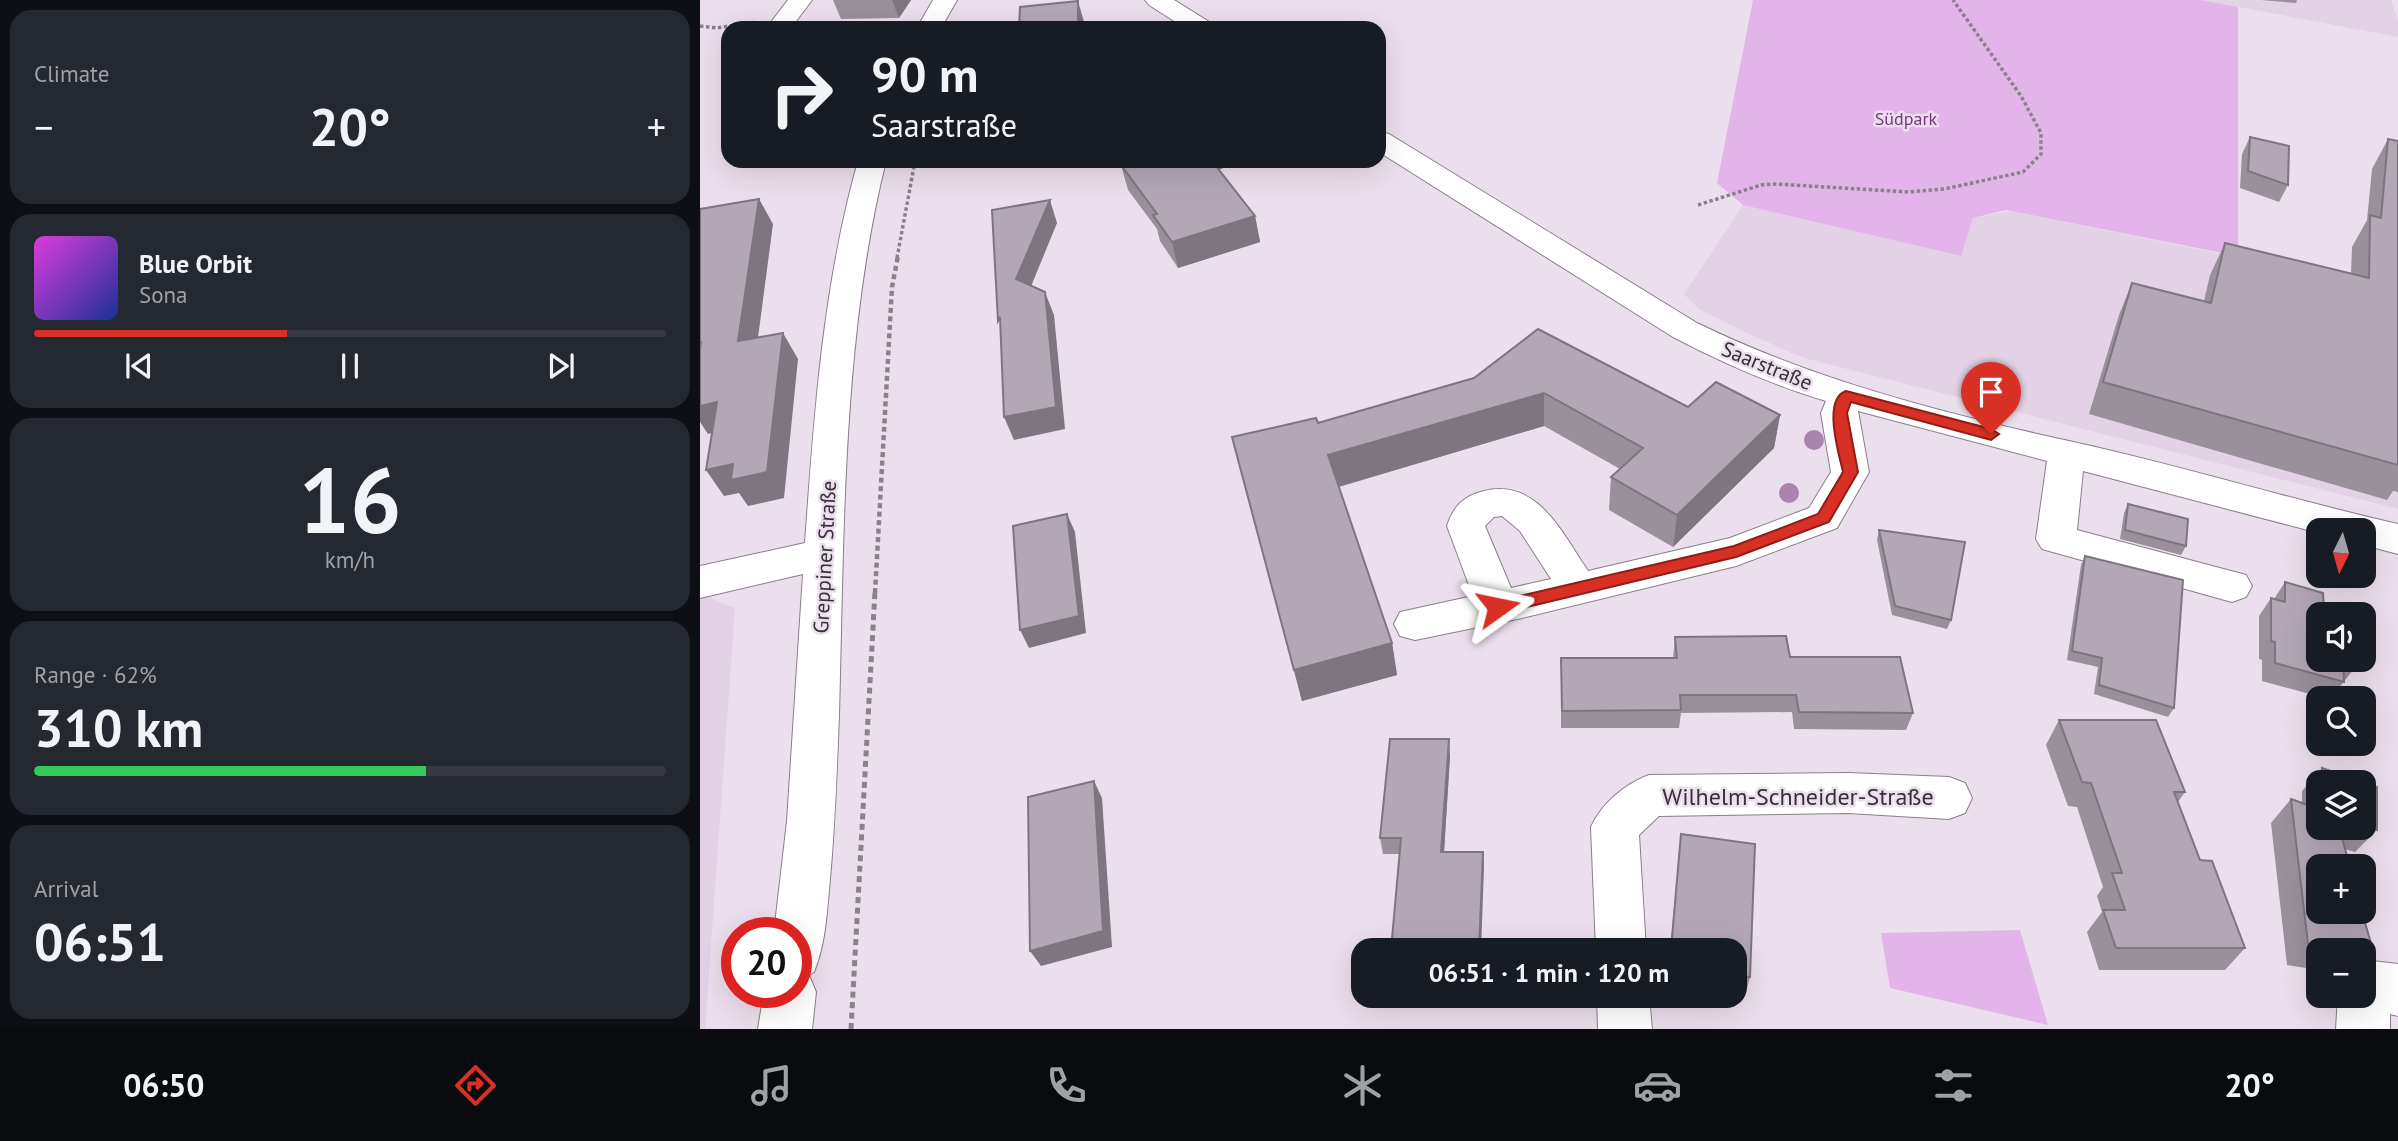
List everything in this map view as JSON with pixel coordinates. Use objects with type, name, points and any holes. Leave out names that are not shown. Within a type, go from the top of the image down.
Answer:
[{"type":"street","points":[[784,21],[800,0]]},
{"type":"street","points":[[933,21],[945,0]]},
{"type":"street","points":[[1157,0],[1191,21]]},
{"type":"street","name":"Saarstraße","points":[[1386,144],[1685,330],[1767,368],[1846,396],[2318,518]]},
{"type":"street","name":"Greppiner Straße","points":[[801,917],[811,829],[824,554],[845,288],[854,233],[870,168]]},
{"type":"street","points":[[1415,624],[1736,551],[1824,518],[1850,472],[1839,413],[1846,396]]},
{"type":"street","points":[[2066,453],[2056,539],[2232,586]]},
{"type":"street","points":[[1498,607],[1466,526],[1470,514],[1486,504],[1510,502],[1534,522],[1578,589]]},
{"type":"street","name":"Saarstraße","points":[[2376,533],[2398,539]]},
{"type":"street","points":[[700,582],[824,554]]},
{"type":"street","name":"Wilhelm-Schneider-Straße","points":[[1620,938],[1615,827],[1649,796],[1848,793],[1949,798]]},
{"type":"street","points":[[2376,987],[2398,990]]},
{"type":"street","points":[[785,1029],[788,1008]]},
{"type":"street","points":[[1624,1008],[1625,1029]]},
{"type":"street","points":[[2363,1029],[2364,1008]]},
{"type":"path","points":[[1698,205],[1761,185],[1909,192],[1964,186],[2024,172],[2041,154],[2040,133],[2021,96],[1953,0]]},
{"type":"path","points":[[700,26],[721,27]]},
{"type":"path","points":[[850,1029],[858,927],[892,287],[914,168]]},
{"type":"shaded area","points":[[2201,0],[2391,0],[2398,21],[2398,37]]},
{"type":"shaded area","points":[[1743,205],[1961,256],[1973,218],[2010,211],[2246,259],[2398,296],[2398,509],[1804,358],[1751,335],[1699,309],[1684,294]]},
{"type":"shaded area","points":[[700,594],[735,608],[705,1029],[700,1029]]},
{"type":"green space","name":"Südpark","points":[[1753,0],[2201,0],[2238,7],[2238,256],[2006,210],[1973,218],[1961,256],[1743,205],[1717,183]]},
{"type":"green space","points":[[2020,930],[2048,1025],[1890,988],[1881,933]]},
{"type":"building","points":[[1078,1],[1078,21],[1019,21],[1020,7]]},
{"type":"building","points":[[2250,137],[2289,146],[2288,185],[2248,171]]},
{"type":"building","points":[[2388,139],[2398,141],[2398,465],[2103,382],[2132,283],[2211,303],[2225,243],[2369,278],[2370,215],[2381,218]]},
{"type":"building","points":[[1123,168],[1217,168],[1255,216],[1172,242],[1153,215],[1157,214]]},
{"type":"building","points":[[759,199],[738,341],[783,333],[767,472],[731,480],[733,464],[706,470],[717,402],[700,406],[700,209]]},
{"type":"building","points":[[1050,200],[1016,279],[1045,292],[1056,407],[1004,417],[992,210]]},
{"type":"building","points":[[1538,329],[1688,407],[1716,382],[1780,415],[1677,515],[1611,477],[1643,448],[1544,393],[1328,455],[1392,643],[1294,670],[1232,437],[1316,418],[1318,423],[1474,378]]},
{"type":"building","points":[[2128,504],[2188,519],[2186,546],[2125,530]]},
{"type":"building","points":[[1067,514],[1079,616],[1020,630],[1013,526]]},
{"type":"building","points":[[1879,530],[1965,542],[1951,620],[1895,606]]},
{"type":"building","points":[[2085,556],[2183,580],[2174,708],[2099,685],[2102,658],[2072,651]]},
{"type":"building","points":[[2285,582],[2323,593],[2323,602],[2306,602],[2306,672],[2275,663],[2275,642],[2271,641],[2271,598],[2285,602]]},
{"type":"building","points":[[1786,636],[1790,657],[1900,657],[1913,713],[1799,712],[1796,695],[1680,695],[1681,710],[1562,711],[1561,658],[1677,658],[1675,637]]},
{"type":"building","points":[[2308,672],[2344,672],[2344,682]]},
{"type":"building","points":[[2059,720],[2156,720],[2185,792],[2174,792],[2200,860],[2212,861],[2245,948],[2116,948],[2103,910],[2125,910],[2112,873],[2122,873],[2091,783],[2082,782]]},
{"type":"building","points":[[1390,739],[1449,739],[1441,852],[1483,852],[1479,938],[1392,938],[1401,838],[1380,838]]},
{"type":"building","points":[[1094,781],[1103,931],[1030,951],[1028,797]]},
{"type":"building","points":[[2376,787],[2377,787],[2376,830]]},
{"type":"building","points":[[2291,799],[2306,804],[2306,840],[2342,840],[2347,854],[2306,854],[2306,924],[2365,924],[2369,938],[2307,938]]},
{"type":"building","points":[[1681,834],[1755,844],[1750,977],[1747,977],[1747,938],[1672,938]]},
{"type":"route","points":[[1498,607],[1736,551],[1824,518],[1850,472],[1839,413],[1846,396],[1991,434]]}]
